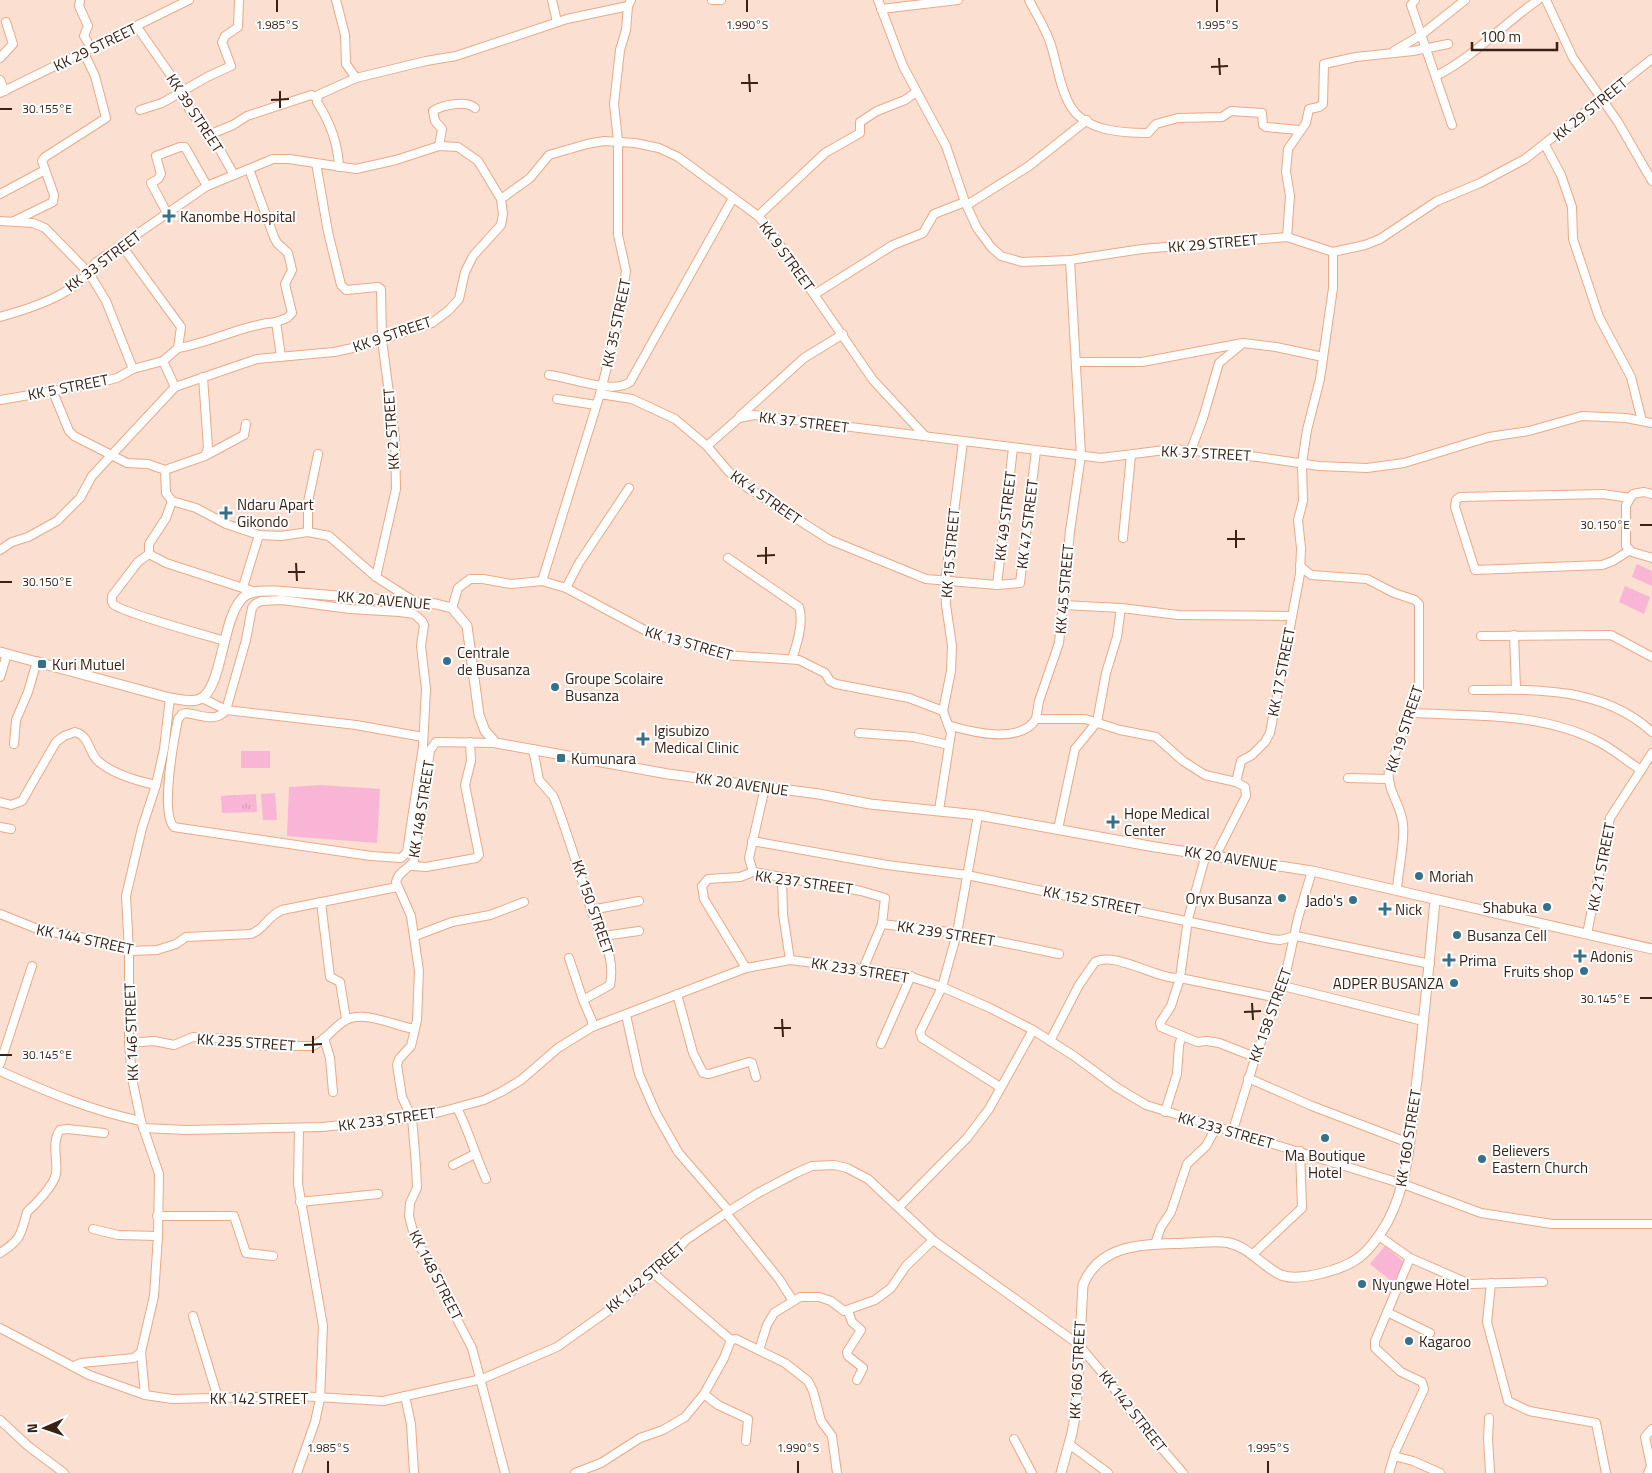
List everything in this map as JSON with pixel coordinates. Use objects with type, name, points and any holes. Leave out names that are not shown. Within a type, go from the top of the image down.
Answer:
[{"type":"main road","name":"KK 20 AVENUE","points":[[255,592],[276,591],[415,602],[452,608],[466,626],[479,715],[485,731],[496,743],[668,774],[870,804],[978,815],[1058,830],[1312,871],[1652,949]]},
{"type":"main road","points":[[3,653],[37,660],[170,698],[193,701],[202,698],[211,687],[239,603],[246,595],[255,592]]},
{"type":"main road","name":"KK 160 STREET","points":[[1061,1473],[1076,1411],[1081,1298],[1088,1273],[1100,1260],[1112,1253],[1139,1245],[1224,1242],[1231,1243],[1252,1255],[1279,1274],[1287,1277],[1306,1277],[1356,1259],[1379,1236],[1395,1205],[1403,1184],[1430,964],[1435,900]]},
{"type":"street","points":[[80,0],[79,6],[88,26],[84,36],[92,49]]},
{"type":"street","points":[[140,110],[162,103],[207,77],[231,66],[222,42],[225,36],[238,27],[239,0]]},
{"type":"street","points":[[336,0],[345,35],[346,64],[356,78]]},
{"type":"street","points":[[552,0],[557,22]]},
{"type":"street","points":[[712,0],[722,0]]},
{"type":"street","name":"KK 29 STREET","points":[[878,0],[903,66],[946,146],[966,203],[983,237],[1001,256],[1022,262],[1070,260],[1150,248],[1287,237],[1333,252],[1365,245],[1380,239],[1437,201],[1480,183],[1525,160],[1652,59]]},
{"type":"street","points":[[880,8],[958,0]]},
{"type":"street","points":[[1029,0],[1050,42],[1071,107],[1087,120],[1112,132],[1146,133],[1156,124],[1178,118],[1222,117],[1230,111],[1248,111],[1262,113],[1263,125],[1299,130]]},
{"type":"street","points":[[1414,0],[1411,5],[1420,36],[1436,76],[1452,125]]},
{"type":"street","points":[[1390,53],[1420,36],[1465,0]]},
{"type":"street","points":[[1436,76],[1454,67],[1514,17],[1538,0]]},
{"type":"street","points":[[1546,0],[1573,58],[1602,98],[1652,181]]},
{"type":"street","name":"KK 29 STREET","points":[[2,92],[137,27],[183,1]]},
{"type":"street","points":[[211,134],[256,113],[311,95],[316,96],[356,78],[418,62],[456,56],[557,22],[630,3]]},
{"type":"street","name":"KK 35 STREET","points":[[542,581],[601,390],[617,327],[626,271],[618,235],[618,141],[614,104],[630,3]]},
{"type":"street","points":[[0,58],[14,44],[6,22]]},
{"type":"street","name":"KK 39 STREET","points":[[137,27],[172,77],[192,114],[211,134],[234,175]]},
{"type":"street","points":[[1287,237],[1290,196],[1286,172],[1286,157],[1289,145],[1306,123],[1309,109],[1320,108],[1323,104],[1324,64],[1448,44]]},
{"type":"street","points":[[14,221],[53,202],[54,196],[42,161],[45,157],[106,118],[96,88],[95,76],[84,53]]},
{"type":"street","points":[[0,80],[2,92]]},
{"type":"street","points":[[758,216],[826,153],[860,132],[860,122],[877,110],[905,100],[916,92]]},
{"type":"street","points":[[316,96],[316,102],[326,116],[336,142],[339,167]]},
{"type":"street","points":[[439,146],[442,129],[435,121],[433,111],[462,104],[468,104],[475,108]]},
{"type":"street","points":[[815,294],[893,245],[923,233],[934,214],[966,203],[1029,166],[1087,120]]},
{"type":"street","name":"KK 9 STREET","points":[[0,550],[12,542],[28,538],[57,521],[80,498],[92,476],[176,387],[257,359],[334,352],[382,340],[432,323],[459,299],[465,272],[473,256],[501,225],[504,214],[501,199],[530,178],[550,155],[587,144],[618,141],[652,146],[678,157],[758,216],[815,294],[873,380],[925,436]]},
{"type":"street","points":[[1545,145],[1561,175],[1572,207],[1573,240],[1576,253],[1603,327],[1631,377],[1642,421]]},
{"type":"street","name":"KK 33 STREET","points":[[0,317],[54,297],[90,274],[95,263],[207,186],[273,159],[356,169],[439,146],[458,147],[478,161],[501,199]]},
{"type":"street","points":[[168,214],[151,183],[161,174],[156,156],[185,147],[207,186]]},
{"type":"street","name":"KK 2 STREET","points":[[316,163],[328,232],[341,285],[346,290],[380,288],[382,340],[390,406],[394,417],[396,489],[376,577]]},
{"type":"street","points":[[176,387],[163,361],[178,348],[190,346],[228,332],[276,322],[287,318],[292,313],[285,284],[292,270],[288,252],[277,243],[274,237],[250,169]]},
{"type":"street","points":[[0,194],[45,170]]},
{"type":"street","points":[[549,375],[563,376],[601,390],[624,386],[633,378],[733,198]]},
{"type":"street","points":[[0,221],[33,223],[45,228],[90,274],[106,300],[133,369]]},
{"type":"street","points":[[122,246],[181,327],[178,348]]},
{"type":"street","name":"KK 17 STREET","points":[[1236,782],[1241,761],[1252,755],[1266,742],[1270,733],[1292,616],[1300,566],[1298,520],[1303,501],[1302,463],[1323,357],[1334,283],[1333,252]]},
{"type":"street","name":"KK 45 STREET","points":[[1036,719],[1039,701],[1057,651],[1073,502],[1081,455],[1070,260]]},
{"type":"street","points":[[276,322],[281,357]]},
{"type":"street","points":[[738,418],[804,358],[843,334]]},
{"type":"street","points":[[1191,450],[1203,418],[1219,363],[1243,343]]},
{"type":"street","points":[[1077,362],[1142,362],[1216,346],[1243,343],[1276,346],[1323,357]]},
{"type":"street","name":"KK 5 STREET","points":[[0,400],[53,392],[117,378],[133,369],[163,361]]},
{"type":"street","points":[[203,377],[208,448],[205,456]]},
{"type":"street","name":"KK 4 STREET","points":[[601,390],[632,399],[676,419],[707,446],[729,472],[745,486],[830,540],[916,576],[945,582]]},
{"type":"street","points":[[53,392],[69,431],[127,463],[148,464],[165,470],[205,456],[244,435],[246,424]]},
{"type":"street","points":[[557,399],[596,405]]},
{"type":"street","name":"KK 37 STREET","points":[[707,446],[738,418],[754,415],[1101,458],[1173,448],[1335,467],[1384,467],[1489,437],[1529,431],[1574,418],[1608,417],[1652,422]]},
{"type":"street","name":"KK 15 STREET","points":[[944,711],[949,686],[952,646],[946,605],[945,582],[962,442]]},
{"type":"street","name":"KK 49 STREET","points":[[997,585],[1013,448]]},
{"type":"street","name":"KK 47 STREET","points":[[945,582],[997,585],[1017,584],[1021,580],[1036,451]]},
{"type":"street","points":[[308,532],[308,502],[312,472],[318,454]]},
{"type":"street","points":[[1123,538],[1131,455]]},
{"type":"street","points":[[165,470],[166,493],[172,501],[196,508],[226,524],[259,535],[281,536],[308,532],[329,536],[376,577],[415,602]]},
{"type":"street","points":[[566,588],[579,564],[629,488]]},
{"type":"street","points":[[1652,494],[1644,492],[1633,494],[1626,505],[1626,546],[1630,550],[1652,558]]},
{"type":"street","points":[[1630,498],[1603,494],[1460,497],[1456,500],[1455,507],[1475,570],[1602,565],[1613,561],[1630,550]]},
{"type":"street","points":[[149,554],[149,544],[166,518],[172,501]]},
{"type":"street","points":[[243,588],[259,535]]},
{"type":"street","points":[[149,554],[166,563],[255,592]]},
{"type":"street","points":[[149,554],[138,562],[112,596],[113,603],[132,612],[225,641]]},
{"type":"street","points":[[728,558],[799,607],[801,612],[798,639],[792,659]]},
{"type":"street","name":"KK 19 STREET","points":[[1300,566],[1311,575],[1366,579],[1419,602],[1419,688],[1389,769],[1388,779],[1400,809],[1403,827],[1397,890]]},
{"type":"street","name":"KK 13 STREET","points":[[452,608],[458,588],[470,579],[483,579],[511,584],[542,581],[566,588],[650,634],[723,655],[792,659],[808,663],[825,673],[830,681],[836,684],[909,698],[944,711]]},
{"type":"street","points":[[282,600],[350,609],[414,614],[424,624],[420,644],[426,690],[423,737],[410,839],[407,852],[401,858],[378,857],[174,827],[168,819],[174,740],[178,719],[182,714],[186,713],[216,718],[226,710],[246,640],[252,608],[261,601],[282,600]]},
{"type":"street","points":[[1062,605],[1120,608],[1178,615],[1292,616]]},
{"type":"street","points":[[1058,830],[1075,749],[1097,722],[1106,673],[1116,637],[1120,608]]},
{"type":"street","points":[[1514,635],[1516,689]]},
{"type":"street","points":[[1481,636],[1611,635],[1652,657]]},
{"type":"street","points":[[0,677],[3,653]]},
{"type":"street","points":[[14,744],[16,720],[28,692],[37,660]]},
{"type":"street","points":[[1473,690],[1516,689],[1577,694],[1610,705],[1638,720],[1652,732]]},
{"type":"street","name":"KK 146 STREET","points":[[145,1395],[141,1352],[154,1296],[158,1236],[159,1174],[142,1125],[134,1090],[129,1043],[129,950],[126,896],[142,828],[156,785],[164,749],[170,698]]},
{"type":"street","points":[[202,698],[226,710],[356,725],[423,737]]},
{"type":"street","points":[[939,810],[951,726],[944,711]]},
{"type":"street","points":[[1411,713],[1533,720],[1568,730],[1600,743],[1641,770]]},
{"type":"street","points":[[951,726],[983,733],[1008,733],[1032,726],[1036,719],[1077,718],[1156,737],[1184,761],[1205,775],[1236,782],[1245,787],[1246,796],[1216,855]]},
{"type":"street","points":[[0,802],[11,805],[22,802],[29,793],[56,742],[64,736],[75,732],[83,736],[94,758],[103,765],[156,785]]},
{"type":"street","points":[[859,733],[914,737],[949,745]]},
{"type":"street","name":"KK 148 STREET","points":[[496,743],[436,742],[430,750],[412,866],[397,877],[397,887],[411,916],[419,971],[418,1014],[411,1046],[399,1059],[397,1065],[402,1097],[412,1118],[417,1178],[415,1194],[408,1209],[412,1232],[436,1272],[449,1304],[466,1333],[482,1379],[505,1473]]},
{"type":"street","points":[[412,866],[426,867],[476,858],[479,855],[465,785],[471,761],[470,742]]},
{"type":"street","name":"KK 150 STREET","points":[[534,749],[538,780],[553,796],[556,803],[591,910],[607,944],[612,963],[610,985],[583,1000]]},
{"type":"street","name":"KK 21 STREET","points":[[1587,934],[1610,818],[1651,758]]},
{"type":"street","points":[[1348,778],[1388,779]]},
{"type":"street","points":[[753,872],[749,858],[765,787]]},
{"type":"street","points":[[978,815],[957,933],[942,987],[920,1029],[920,1036],[1000,1087]]},
{"type":"street","points":[[0,827],[11,829]]},
{"type":"street","name":"KK 152 STREET","points":[[752,841],[887,865],[967,875],[1280,940],[1296,936],[1430,964]]},
{"type":"street","points":[[1206,854],[1188,920],[1180,978],[1171,1006],[1160,1024],[1197,1042],[1209,1041],[1219,1043],[1255,1057]]},
{"type":"street","name":"KK 158 STREET","points":[[1233,1130],[1255,1057],[1284,986],[1296,936],[1298,918],[1312,871]]},
{"type":"street","name":"KK 237 STREET","points":[[746,968],[704,899],[702,886],[708,879],[740,877],[753,872],[861,891],[884,897],[886,902],[882,924]]},
{"type":"street","points":[[782,878],[783,914],[790,960]]},
{"type":"street","name":"KK 144 STREET","points":[[0,914],[40,930],[81,937],[129,950],[157,950],[192,936],[251,934],[260,929],[274,914],[320,902],[397,887]]},
{"type":"street","points":[[591,910],[639,901]]},
{"type":"street","points":[[320,902],[330,977],[340,982],[346,1019],[377,1018],[393,1025],[414,1029]]},
{"type":"street","points":[[415,936],[452,922],[490,915],[524,902]]},
{"type":"street","name":"KK 239 STREET","points":[[863,969],[882,924],[957,933],[1059,954]]},
{"type":"street","points":[[603,936],[639,931]]},
{"type":"street","points":[[569,958],[592,1021],[592,1027]]},
{"type":"street","name":"KK 233 STREET","points":[[0,1071],[43,1090],[142,1125],[300,1129],[412,1118],[484,1100],[508,1088],[521,1080],[558,1048],[592,1027],[746,968],[790,960],[911,976],[942,987],[990,1008],[1033,1030],[1125,1092],[1165,1112],[1233,1130],[1403,1184],[1481,1213],[1552,1224],[1652,1224]]},
{"type":"street","points":[[1050,1041],[1079,985],[1098,960],[1135,966],[1167,978],[1180,978],[1278,998]]},
{"type":"street","points":[[0,1064],[32,966]]},
{"type":"street","points":[[881,1044],[911,976]]},
{"type":"street","points":[[1284,986],[1423,1021]]},
{"type":"street","points":[[677,994],[693,1053],[703,1073],[709,1074],[749,1062],[752,1063],[756,1077]]},
{"type":"street","points":[[626,1015],[639,1074],[656,1113],[678,1152],[779,1278],[793,1301]]},
{"type":"street","name":"KK 235 STREET","points":[[129,1043],[154,1041],[174,1045],[194,1038],[226,1039],[264,1046],[303,1046],[319,1043],[346,1019]]},
{"type":"street","points":[[899,1207],[967,1138],[989,1109],[1033,1030]]},
{"type":"street","points":[[1165,1112],[1177,1074],[1179,1045],[1182,1036]]},
{"type":"street","points":[[324,1038],[330,1058],[333,1092]]},
{"type":"street","points":[[1248,1078],[1312,1106],[1409,1143]]},
{"type":"street","points":[[456,1108],[468,1128],[469,1140],[486,1179]]},
{"type":"street","points":[[1155,1244],[1161,1227],[1171,1212],[1187,1164],[1206,1146],[1217,1126]]},
{"type":"street","points":[[0,1253],[18,1240],[22,1233],[27,1212],[34,1206],[55,1177],[56,1139],[60,1130],[68,1129],[104,1133]]},
{"type":"street","points":[[297,1473],[315,1422],[320,1399],[322,1318],[300,1202],[297,1165],[300,1129]]},
{"type":"street","points":[[1252,1255],[1302,1208],[1300,1152]]},
{"type":"street","points":[[453,1165],[475,1154]]},
{"type":"street","name":"KK 142 STREET","points":[[0,1328],[40,1351],[90,1375],[145,1395],[172,1399],[299,1396],[372,1402],[406,1396],[482,1379],[556,1347],[612,1308],[653,1274],[686,1240],[728,1212],[770,1186],[812,1166],[834,1166],[856,1172],[868,1179],[933,1240],[1078,1344],[1104,1374],[1134,1416],[1183,1473]]},
{"type":"street","points":[[300,1202],[378,1194]]},
{"type":"street","points":[[157,1216],[234,1216],[246,1254],[273,1256]]},
{"type":"street","points":[[93,1229],[118,1235],[158,1236]]},
{"type":"street","points":[[1379,1236],[1410,1258],[1463,1282],[1543,1282]]},
{"type":"street","points":[[760,1350],[767,1325],[774,1313],[793,1301],[811,1296],[831,1301],[843,1311],[848,1311],[875,1300],[891,1288],[906,1266],[933,1240]]},
{"type":"street","points":[[1389,1473],[1394,1456],[1424,1388],[1422,1382],[1401,1372],[1375,1348],[1375,1341],[1410,1258]]},
{"type":"street","points":[[653,1274],[731,1340],[736,1339],[760,1350],[785,1363],[802,1375],[810,1386],[821,1421],[832,1436],[837,1473]]},
{"type":"street","points":[[1491,1283],[1487,1322],[1508,1401],[1529,1410],[1596,1423],[1606,1473]]},
{"type":"street","points":[[848,1311],[852,1322],[861,1330],[847,1352],[848,1356],[862,1367],[856,1380]]},
{"type":"street","points":[[1387,1312],[1430,1333]]},
{"type":"street","points":[[193,1316],[218,1398]]},
{"type":"street","points":[[575,1473],[601,1463],[640,1438],[685,1417],[704,1394],[724,1358],[731,1340]]},
{"type":"street","points":[[74,1366],[81,1363],[134,1358],[141,1352]]},
{"type":"street","points":[[704,1394],[718,1405],[748,1419],[746,1441]]},
{"type":"street","points":[[406,1396],[411,1424],[414,1473]]},
{"type":"street","points":[[1489,1418],[1490,1473]]},
{"type":"street","points":[[0,1420],[28,1446],[64,1473]]},
{"type":"street","points":[[1648,1473],[1652,1467],[1645,1437],[1652,1429]]},
{"type":"street","points":[[1014,1439],[1032,1473]]},
{"type":"street","points":[[1069,1444],[1108,1473]]},
{"type":"street","points":[[1394,1456],[1412,1461],[1440,1473]]},
{"type":"green space","points":[[1637,564],[1652,571],[1652,586],[1632,577]]},
{"type":"green space","points":[[1625,586],[1650,597],[1644,614],[1619,602]]},
{"type":"green space","points":[[241,751],[270,751],[270,768],[241,768]]},
{"type":"green space","points":[[321,785],[380,789],[377,843],[287,836],[289,787]]},
{"type":"green space","points":[[275,793],[277,820],[263,820],[261,794]]},
{"type":"green space","points":[[256,794],[257,812],[222,813],[221,796]]},
{"type":"green space","points":[[1385,1246],[1404,1262],[1395,1284],[1370,1264]]},
{"type":"place","name":"Kanombe Hospital","points":[[169,216]]},
{"type":"place","name":"Ndaru Apart Gikondo","points":[[226,513]]},
{"type":"place","name":"Centrale de Busanza","points":[[447,661]]},
{"type":"place","name":"Kuri Mutuel","points":[[42,664]]},
{"type":"place","name":"Groupe Scolaire Busanza","points":[[555,687]]},
{"type":"place","name":"Igisubizo Medical Clinic","points":[[643,739]]},
{"type":"place","name":"Kumunara","points":[[561,758]]},
{"type":"place","name":"Hope Medical Center","points":[[1113,822]]},
{"type":"place","name":"Moriah","points":[[1419,876]]},
{"type":"place","name":"Oryx Busanza","points":[[1282,898]]},
{"type":"place","name":"Jado's","points":[[1353,900]]},
{"type":"place","name":"Shabuka","points":[[1547,907]]},
{"type":"place","name":"Nick","points":[[1385,909]]},
{"type":"place","name":"Busanza Cell","points":[[1457,935]]},
{"type":"place","name":"Adonis","points":[[1580,956]]},
{"type":"place","name":"Prima","points":[[1449,960]]},
{"type":"place","name":"Fruits shop","points":[[1584,971]]},
{"type":"place","name":"ADPER BUSANZA","points":[[1454,983]]},
{"type":"place","name":"Ma Boutique Hotel","points":[[1325,1138]]},
{"type":"place","name":"Believers Eastern Church","points":[[1482,1159]]},
{"type":"place","name":"Nyungwe Hotel","points":[[1362,1284]]},
{"type":"place","name":"Kagaroo","points":[[1409,1341]]}]
